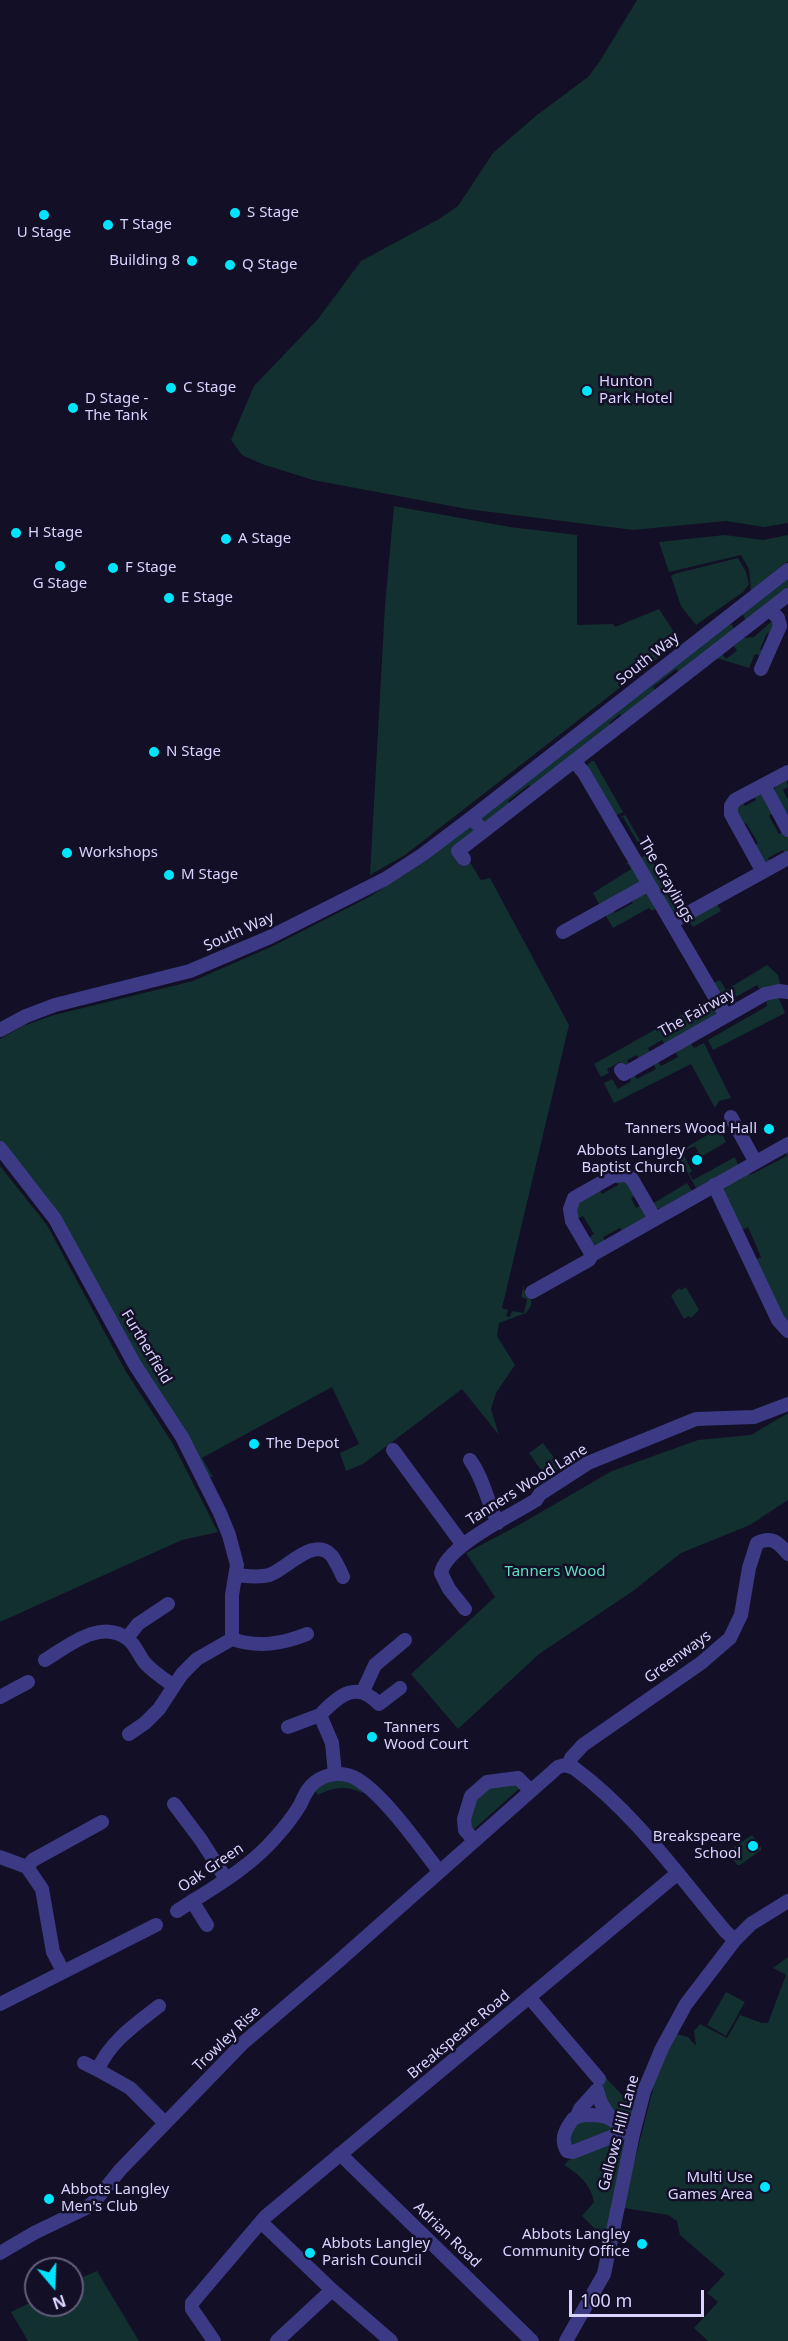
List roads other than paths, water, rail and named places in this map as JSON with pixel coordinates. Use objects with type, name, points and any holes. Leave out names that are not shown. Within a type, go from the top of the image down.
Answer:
[{"type":"street","name":"South Way","points":[[0,1030],[26,1016],[55,1005],[190,971],[270,937],[386,879],[471,818],[788,570]]},
{"type":"street","points":[[464,859],[458,851],[788,596]]},
{"type":"street","points":[[761,669],[780,626],[778,618],[770,610]]},
{"type":"street","points":[[732,614],[744,630]]},
{"type":"street","name":"The Graylings","points":[[575,762],[584,773],[726,1016]]},
{"type":"street","points":[[763,872],[733,818],[731,810],[735,801],[788,772]]},
{"type":"street","points":[[764,785],[788,830]]},
{"type":"street","points":[[471,818],[484,831]]},
{"type":"street","points":[[672,922],[788,858]]},
{"type":"street","points":[[564,932],[649,884]]},
{"type":"street","name":"The Fairway","points":[[624,1075],[765,994],[788,992]]},
{"type":"street","points":[[731,1117],[755,1161]]},
{"type":"street","points":[[532,1292],[589,1260],[592,1255],[788,1144]]},
{"type":"street","name":"Furtherfield","points":[[0,1148],[55,1220],[135,1365],[182,1437],[229,1535],[237,1565],[232,1604],[232,1639]]},
{"type":"street","points":[[592,1255],[572,1221],[570,1209],[574,1198],[613,1176],[626,1175],[632,1179],[655,1219]]},
{"type":"street","points":[[714,1185],[777,1320],[788,1331]]},
{"type":"street","name":"Tanners Wood Lane","points":[[465,1609],[449,1589],[441,1573],[447,1559],[463,1545],[536,1500],[540,1494],[575,1471],[613,1452],[696,1419],[754,1418],[788,1404]]},
{"type":"street","points":[[393,1450],[463,1545]]},
{"type":"street","points":[[470,1460],[484,1486],[491,1510],[498,1523]]},
{"type":"street","name":"Greenways","points":[[569,1766],[574,1752],[701,1663],[730,1638],[741,1615],[749,1568],[757,1543],[772,1539],[788,1554]]},
{"type":"street","points":[[236,1575],[263,1577],[272,1574],[309,1551],[318,1549],[332,1556],[343,1577]]},
{"type":"street","points":[[127,1638],[138,1624],[168,1604]]},
{"type":"street","points":[[45,1660],[90,1633],[106,1632],[127,1638],[145,1663],[174,1686]]},
{"type":"street","points":[[129,1734],[159,1709],[174,1686],[197,1659],[232,1639],[262,1645],[279,1643],[307,1634]]},
{"type":"street","points":[[363,1691],[386,1647],[405,1641]]},
{"type":"street","points":[[0,1697],[28,1682]]},
{"type":"street","points":[[288,1728],[320,1714],[329,1705],[354,1690],[370,1694],[379,1704],[400,1688]]},
{"type":"street","points":[[320,1714],[332,1743],[334,1774],[357,1779],[372,1791],[439,1871]]},
{"type":"street","points":[[569,1766],[577,1770],[623,1810],[735,1940]]},
{"type":"street","name":"Trowley Rise","points":[[0,2253],[89,2206],[243,2043],[341,1960],[555,1768],[569,1766]]},
{"type":"street","name":"Oak Green","points":[[177,1911],[244,1868],[275,1838],[294,1814],[310,1787],[320,1779],[334,1774]]},
{"type":"street","points":[[474,1840],[465,1830],[464,1819],[471,1796],[487,1782],[518,1778],[530,1790]]},
{"type":"street","points":[[174,1804],[226,1879]]},
{"type":"street","points":[[27,1867],[39,1857],[102,1822]]},
{"type":"street","points":[[0,1857],[27,1867],[42,1888],[52,1952],[63,1971]]},
{"type":"street","name":"Breakspeare Road","points":[[214,2341],[192,2309],[192,2303],[261,2222],[678,1873]]},
{"type":"street","points":[[192,1901],[207,1925]]},
{"type":"street","name":"Gallows Hill Lane","points":[[566,2341],[604,2274],[629,2132],[673,2025],[686,2004],[735,1940],[751,1924],[788,1901]]},
{"type":"street","points":[[0,2004],[156,1925]]},
{"type":"street","points":[[529,1997],[599,2079]]},
{"type":"street","points":[[98,2070],[106,2054],[159,2006]]},
{"type":"street","points":[[84,2063],[130,2088],[165,2123]]},
{"type":"street","points":[[597,2090],[601,2103],[610,2117],[629,2132],[579,2151],[567,2151],[563,2135],[580,2109],[597,2090]]},
{"type":"street","points":[[577,2116],[610,2117]]},
{"type":"street","name":"Adrian Road","points":[[340,2154],[531,2341]]},
{"type":"street","points":[[261,2222],[332,2290],[391,2341]]},
{"type":"street","points":[[277,2341],[332,2290]]},
{"type":"place","name":"S Stage","points":[[235,213]]},
{"type":"place","name":"U Stage","points":[[44,215]]},
{"type":"place","name":"T Stage","points":[[108,225]]},
{"type":"place","name":"Building 8","points":[[192,261]]},
{"type":"place","name":"Q Stage","points":[[230,265]]},
{"type":"place","name":"C Stage","points":[[171,388]]},
{"type":"place","name":"Hunton Park Hotel","points":[[587,391]]},
{"type":"place","name":"D Stage - The Tank","points":[[73,408]]},
{"type":"place","name":"H Stage","points":[[16,533]]},
{"type":"place","name":"A Stage","points":[[226,539]]},
{"type":"place","name":"G Stage","points":[[60,566]]},
{"type":"place","name":"F Stage","points":[[113,568]]},
{"type":"place","name":"E Stage","points":[[169,598]]},
{"type":"place","name":"N Stage","points":[[154,752]]},
{"type":"place","name":"Workshops","points":[[67,853]]},
{"type":"place","name":"M Stage","points":[[169,875]]},
{"type":"place","name":"Tanners Wood Hall","points":[[769,1129]]},
{"type":"place","name":"Abbots Langley Baptist Church","points":[[697,1160]]},
{"type":"place","name":"The Depot","points":[[254,1444]]},
{"type":"place","name":"Tanners Wood Court","points":[[372,1737]]},
{"type":"place","name":"Breakspeare School","points":[[753,1846]]},
{"type":"place","name":"Multi Use Games Area","points":[[765,2187]]},
{"type":"place","name":"Abbots Langley Men's Club","points":[[49,2199]]},
{"type":"place","name":"Abbots Langley Community Office","points":[[642,2244]]},
{"type":"place","name":"Abbots Langley Parish Council","points":[[310,2253]]},
{"type":"park label","name":"Tanners Wood","points":[[555,1572]]}]
